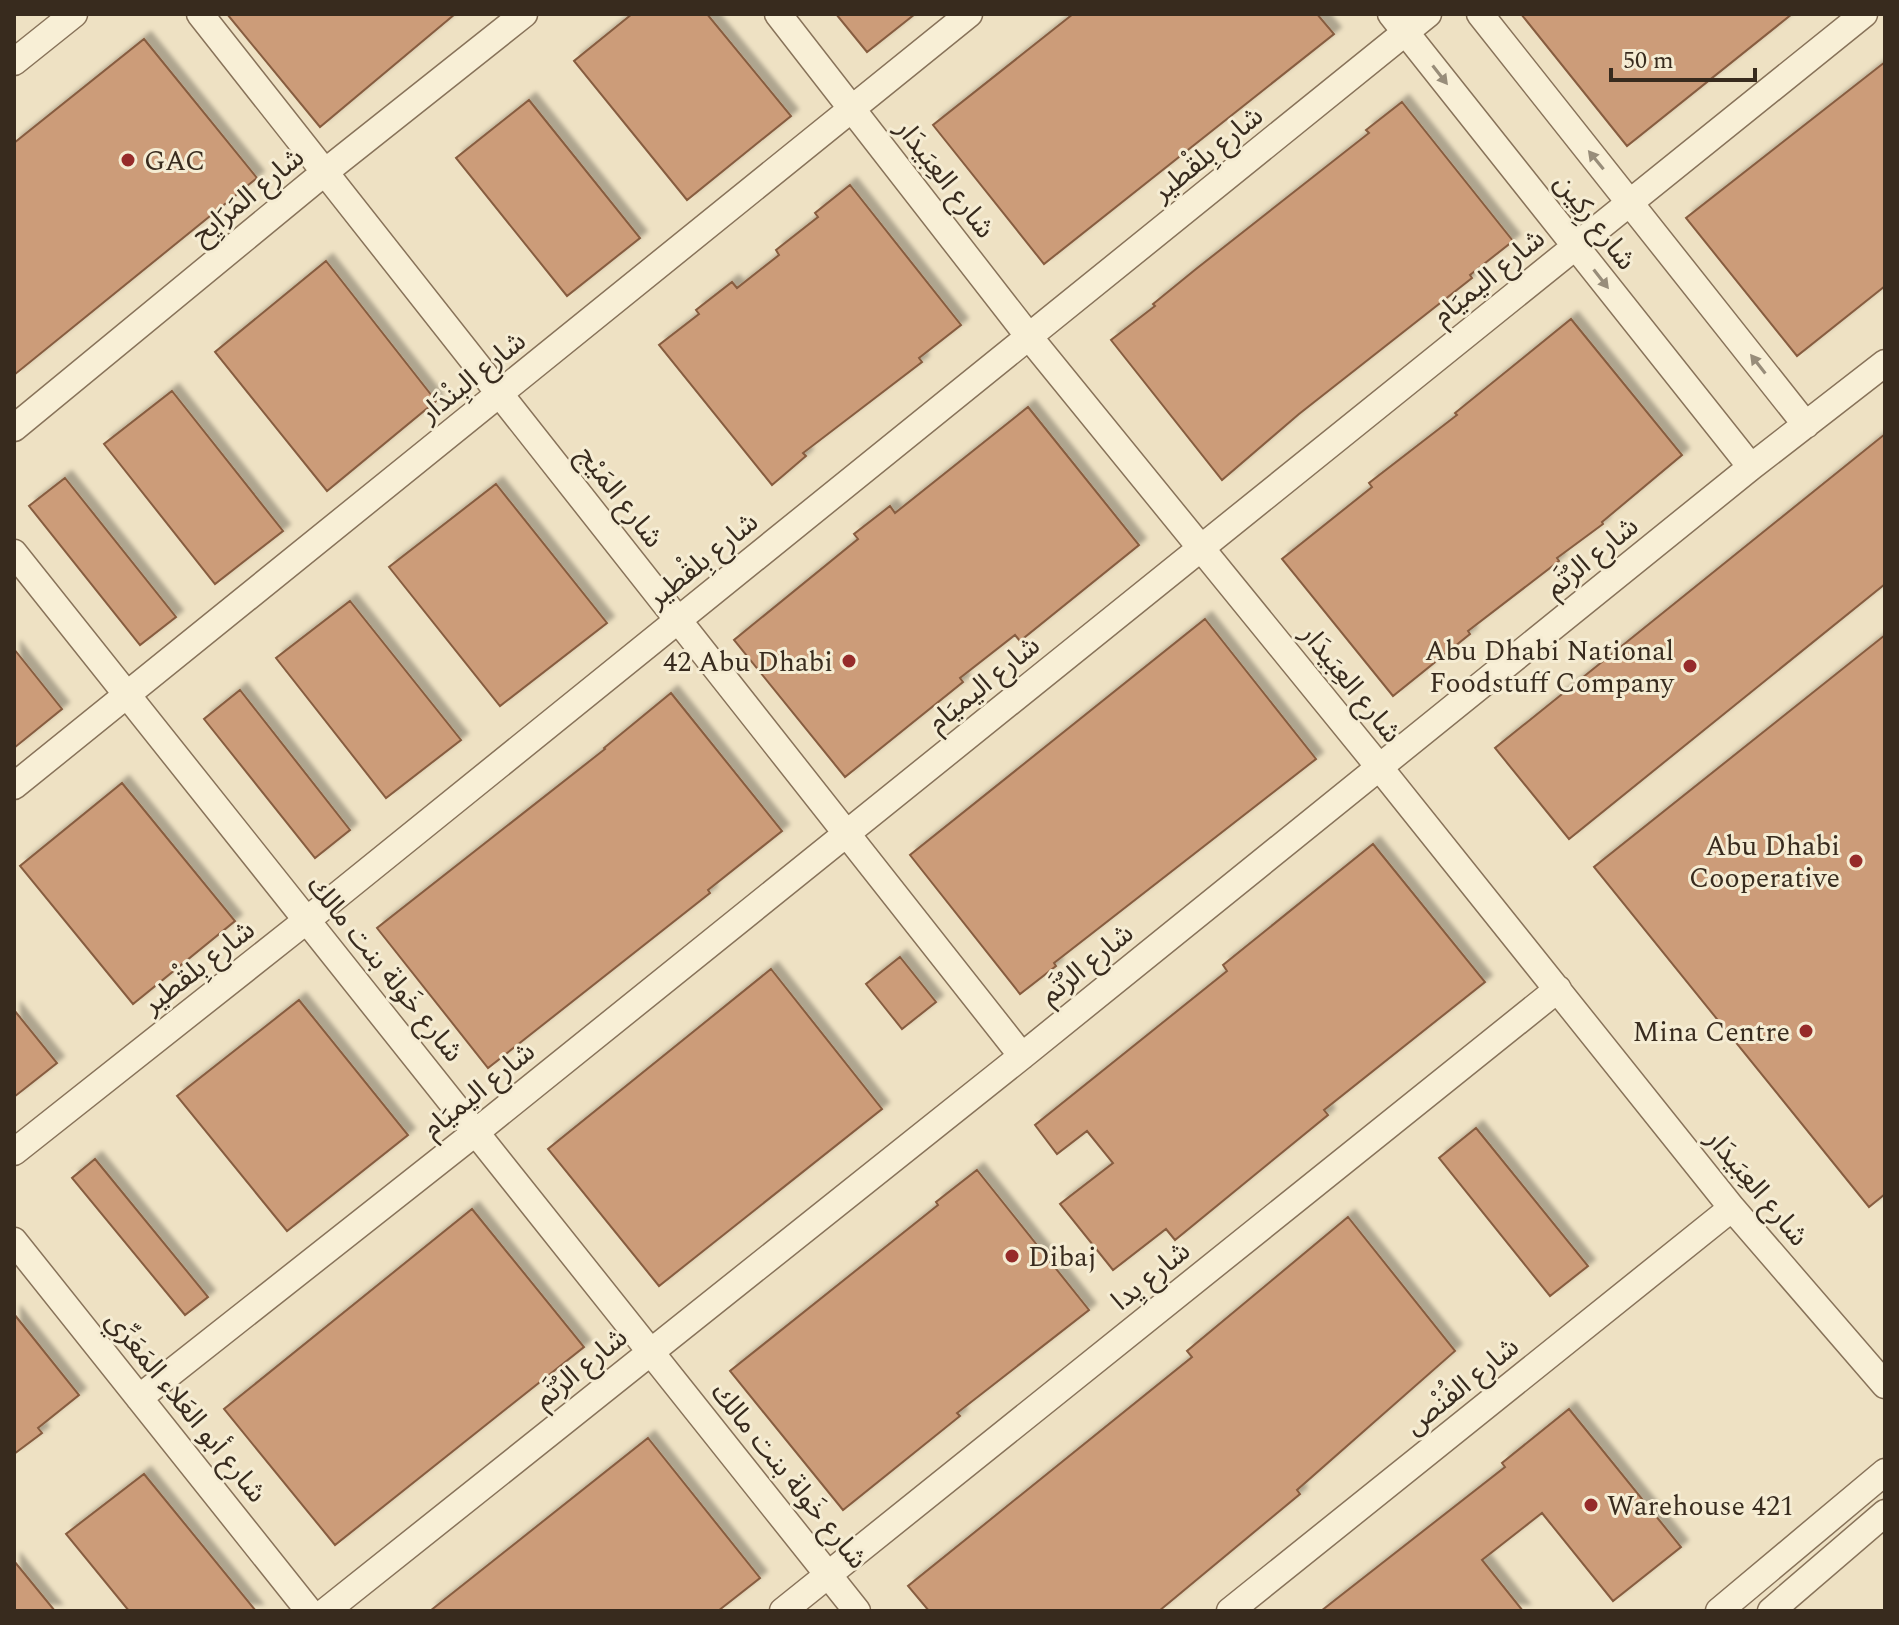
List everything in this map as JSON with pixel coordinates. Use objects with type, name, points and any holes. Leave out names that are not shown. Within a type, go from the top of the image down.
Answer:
[{"type":"street","points":[[14,62],[74,14]]},
{"type":"street","name":"شارع المَيْج","points":[[200,14],[1022,1056]]},
{"type":"street","name":"شارع المَرَايِح","points":[[14,428],[325,172],[524,14]]},
{"type":"street","name":"شارع العِبَيدَار","points":[[778,14],[1030,338],[1732,1208],[1885,1385]]},
{"type":"street","name":"شارع البِنْدَار","points":[[14,786],[969,14]]},
{"type":"street","name":"شارع بِلقْطير","points":[[14,1152],[1030,338],[1398,23],[1428,14]]},
{"type":"street","name":"شارع رِكِين","points":[[1480,14],[1806,425]]},
{"type":"street","name":"شارع اليميَام","points":[[139,1398],[476,1132],[1864,14]]},
{"type":"street","name":"شارع رِكِين","points":[[1398,23],[1751,467]]},
{"type":"street","name":"شارع الرُتَم","points":[[326,1611],[1022,1056],[1751,467],[1885,363]]},
{"type":"street","name":"شارع خَولة بنت مالك","points":[[14,553],[857,1611]]},
{"type":"street","name":"شارع يِدا","points":[[783,1611],[1558,989]]},
{"type":"street","name":"شارع الفُنْص","points":[[1230,1611],[1732,1208]]},
{"type":"street","name":"شارع أبو العَلاء المَعَرِّي","points":[[14,1241],[309,1611]]},
{"type":"street","points":[[1719,1611],[1885,1472]]},
{"type":"street","points":[[1771,1611],[1885,1513]]},
{"type":"building","points":[[227,14],[455,14],[320,127]]},
{"type":"building","points":[[632,14],[707,14],[791,116],[687,200],[574,61]]},
{"type":"building","points":[[836,14],[915,14],[867,52]]},
{"type":"building","points":[[1073,14],[1317,14],[1334,34],[1044,264],[933,125]]},
{"type":"building","points":[[1521,14],[1792,14],[1627,146]]},
{"type":"building","name":"GAC","points":[[144,39],[257,178],[14,375],[14,143]]},
{"type":"building","points":[[1885,62],[1885,286],[1797,356],[1686,218]]},
{"type":"building","points":[[529,100],[640,238],[567,296],[456,158]]},
{"type":"building","points":[[1402,102],[1513,241],[1470,275],[1472,278],[1299,414],[1222,480],[1111,340],[1369,133],[1366,130]]},
{"type":"building","points":[[850,185],[961,325],[919,358],[922,362],[803,453],[806,456],[772,485],[659,345],[699,314],[696,310],[732,282],[737,288],[779,255],[776,250],[818,217],[815,213]]},
{"type":"building","points":[[326,261],[436,401],[327,491],[215,352]]},
{"type":"building","points":[[1571,319],[1682,455],[1603,524],[1557,558],[1559,561],[1468,631],[1470,634],[1393,696],[1282,559],[1372,487],[1369,483],[1457,415],[1455,413]]},
{"type":"building","points":[[172,391],[283,531],[215,584],[104,444]]},
{"type":"building","points":[[1028,407],[1139,545],[1020,641],[1015,635],[960,678],[963,682],[845,777],[734,640],[858,539],[854,534],[890,506],[895,513]]},
{"type":"building","name":"Abu Dhabi National Foodstuff Company","points":[[1885,434],[1885,584],[1569,839],[1495,748]]},
{"type":"building","points":[[65,478],[176,617],[140,645],[29,506]]},
{"type":"building","points":[[496,484],[607,623],[500,706],[389,567]]},
{"type":"building","points":[[350,601],[461,740],[386,798],[276,658]]},
{"type":"building","points":[[1205,619],[1316,759],[1054,963],[1056,966],[1020,994],[910,855]]},
{"type":"building","name":"Mina Centre","points":[[1885,635],[1885,1194],[1869,1207],[1594,867]]},
{"type":"building","points":[[14,649],[62,709],[14,748]]},
{"type":"building","points":[[240,690],[350,830],[315,858],[204,719]]},
{"type":"building","points":[[671,693],[782,831],[708,890],[710,893],[488,1068],[377,928],[605,749]]},
{"type":"building","points":[[122,783],[235,921],[133,1004],[20,866]]},
{"type":"building","points":[[1373,844],[1485,982],[1324,1110],[1328,1115],[1175,1240],[1166,1229],[1113,1270],[1060,1204],[1113,1163],[1087,1131],[1057,1154],[1035,1125],[1227,971],[1223,965]]},
{"type":"building","points":[[900,957],[936,1002],[902,1029],[866,984]]},
{"type":"building","points":[[771,969],[882,1109],[659,1286],[548,1149]]},
{"type":"building","points":[[299,1000],[408,1135],[287,1231],[177,1096]]},
{"type":"building","points":[[14,1010],[57,1063],[14,1097]]},
{"type":"building","points":[[1476,1128],[1588,1266],[1550,1296],[1439,1158]]},
{"type":"building","points":[[95,1159],[208,1297],[185,1315],[72,1178]]},
{"type":"building","points":[[977,1170],[1089,1310],[957,1413],[960,1416],[843,1510],[730,1371],[938,1205],[936,1202]]},
{"type":"building","points":[[472,1209],[584,1347],[335,1545],[224,1409]]},
{"type":"building","points":[[1348,1217],[1455,1351],[1297,1490],[1300,1494],[1159,1611],[929,1611],[908,1586],[1192,1357],[1187,1351]]},
{"type":"building","points":[[14,1314],[79,1395],[38,1428],[42,1433],[14,1454]]},
{"type":"building","points":[[1569,1409],[1681,1547],[1613,1601],[1542,1513],[1482,1560],[1523,1611],[1321,1611],[1505,1467],[1502,1463]]},
{"type":"building","points":[[648,1438],[760,1578],[718,1611],[430,1611]]},
{"type":"building","points":[[144,1474],[256,1611],[129,1611],[66,1534]]},
{"type":"building","points":[[14,1561],[55,1611],[14,1611]]},
{"type":"place","name":"GAC","points":[[128,160]]},
{"type":"place","name":"42 Abu Dhabi","points":[[849,661]]},
{"type":"place","name":"Abu Dhabi National Foodstuff Company","points":[[1690,666]]},
{"type":"place","name":"Abu Dhabi Cooperative","points":[[1856,861]]},
{"type":"place","name":"Mina Centre","points":[[1806,1031]]},
{"type":"place","name":"Dibaj","points":[[1012,1256]]},
{"type":"place","name":"Warehouse 421","points":[[1591,1505]]}]
